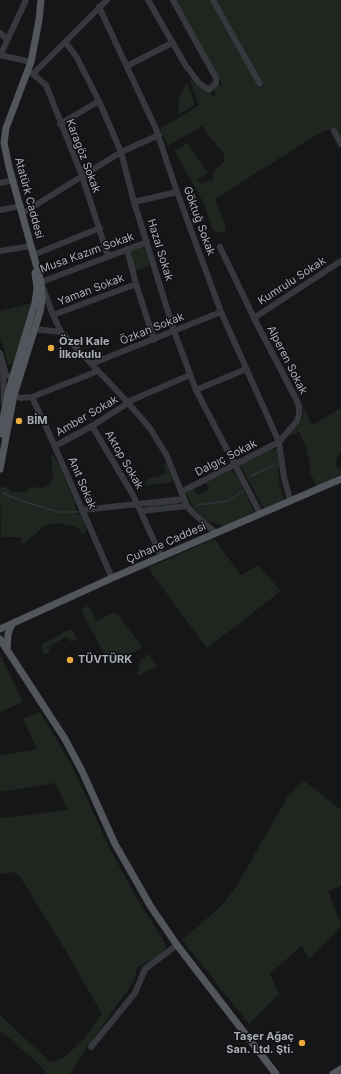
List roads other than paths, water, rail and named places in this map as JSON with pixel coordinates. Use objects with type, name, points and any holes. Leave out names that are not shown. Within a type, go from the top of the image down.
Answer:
[{"type":"main road","name":"Atatürk Caddesi","points":[[0,434],[4,410],[34,329],[41,304],[34,257],[21,206],[2,147],[6,128],[31,72],[31,62],[39,20],[41,0]]},
{"type":"main road","name":"Atatürk Caddesi","points":[[16,380],[35,303],[38,279]]},
{"type":"main road","name":"Atatürk Caddesi","points":[[0,469],[11,394]]},
{"type":"main road","name":"Çuhane Caddesi","points":[[0,629],[161,556],[341,479]]},
{"type":"main road","points":[[4,649],[12,624]]},
{"type":"main road","points":[[0,639],[4,649],[65,739],[82,771],[115,844],[145,896],[176,945],[276,1074]]},
{"type":"main road","points":[[333,1074],[341,1070]]},
{"type":"street","points":[[26,0],[0,55],[31,62]]},
{"type":"street","points":[[31,72],[65,42],[107,0]]},
{"type":"street","points":[[148,0],[190,73],[199,83],[209,90],[216,83],[216,78],[173,0]]},
{"type":"street","points":[[213,0],[260,84]]},
{"type":"street","name":"Göktuğ Sokak","points":[[99,7],[128,66],[159,135],[177,192],[221,312],[280,442]]},
{"type":"street","points":[[0,33],[7,39]]},
{"type":"street","name":"Hazal Sokak","points":[[65,42],[76,56],[99,101],[121,152],[134,202],[174,331],[196,390],[260,513]]},
{"type":"street","points":[[128,66],[172,43]]},
{"type":"street","name":"Karagöz Sokak","points":[[31,72],[46,85],[60,124],[82,176],[108,256]]},
{"type":"street","points":[[60,124],[99,101]]},
{"type":"street","points":[[334,131],[341,144]]},
{"type":"street","points":[[23,213],[121,152],[159,135]]},
{"type":"street","points":[[0,183],[13,180]]},
{"type":"street","points":[[134,202],[177,192]]},
{"type":"street","points":[[0,210],[21,206]]},
{"type":"street","points":[[34,257],[100,228]]},
{"type":"street","name":"Musa Kazım Sokak","points":[[38,279],[147,242]]},
{"type":"street","points":[[0,251],[31,246]]},
{"type":"street","name":"Alperen Sokak","points":[[220,247],[299,407],[297,421],[280,442]]},
{"type":"street","points":[[127,249],[136,284],[154,340]]},
{"type":"street","name":"Kumrulu Sokak","points":[[254,318],[341,261]]},
{"type":"street","points":[[38,279],[61,332],[128,402],[149,427],[163,449],[188,506],[193,513],[216,533]]},
{"type":"street","name":"Yaman Sokak","points":[[53,315],[136,284]]},
{"type":"street","name":"Özkan Sokak","points":[[91,364],[221,312]]},
{"type":"street","points":[[34,329],[61,332]]},
{"type":"street","points":[[0,353],[6,375],[16,380]]},
{"type":"street","points":[[3,364],[4,410]]},
{"type":"street","points":[[196,390],[246,369]]},
{"type":"street","points":[[11,394],[24,398],[32,397],[98,372]]},
{"type":"street","name":"Amber Sokak","points":[[55,446],[92,426],[128,402],[190,375]]},
{"type":"street","name":"Anıt Sokak","points":[[32,397],[55,446],[112,578]]},
{"type":"street","name":"Aktop Sokak","points":[[92,426],[138,504],[161,556]]},
{"type":"street","points":[[280,442],[284,477],[290,500]]},
{"type":"street","name":"Dalgıç Sokak","points":[[181,492],[280,442]]},
{"type":"street","points":[[82,510],[184,499]]},
{"type":"street","points":[[141,511],[188,506]]},
{"type":"street","points":[[91,1047],[135,993],[145,969],[176,945]]},
{"type":"waterway","points":[[251,476],[274,465]]},
{"type":"waterway","points":[[198,505],[228,501],[244,490]]},
{"type":"waterway","points":[[3,493],[19,500],[59,512],[79,512]]},
{"type":"waterway","points":[[147,506],[178,503]]},
{"type":"place","name":"Özel Kale İlkokulu","points":[[51,348]]},
{"type":"place","name":"BİM","points":[[19,421]]},
{"type":"place","name":"TÜVTÜRK","points":[[70,660]]},
{"type":"place","name":"Taşer Ağaç San. Ltd. Şti.","points":[[302,1043]]}]
